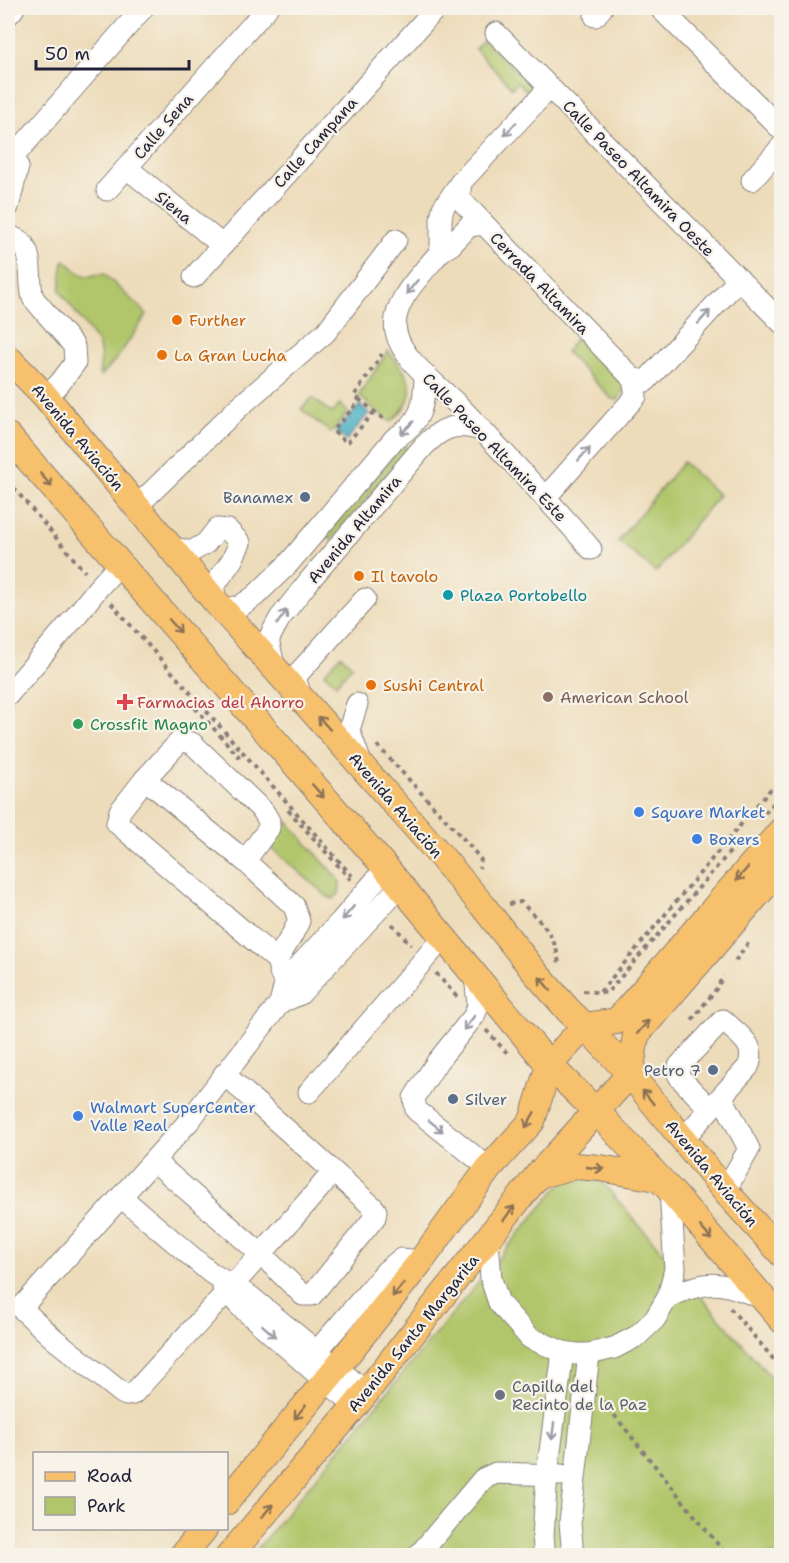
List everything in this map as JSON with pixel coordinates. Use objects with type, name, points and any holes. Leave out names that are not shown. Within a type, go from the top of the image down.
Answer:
[{"type":"main road","name":"Avenida Aviación","points":[[8,358],[46,397],[218,605],[483,906],[568,1011],[630,1074],[725,1191],[782,1254]]},
{"type":"main road","points":[[8,436],[393,877],[549,1065],[597,1112],[663,1184],[782,1320]]},
{"type":"main road","points":[[228,1500],[421,1261],[489,1168],[532,1121],[549,1065],[585,1026],[617,1020],[782,830]]},
{"type":"main road","points":[[630,1074],[636,1035],[782,866]]},
{"type":"main road","name":"Avenida Santa Margarita","points":[[229,1556],[361,1398],[538,1174],[630,1074]]},
{"type":"main road","points":[[538,1174],[575,1166],[600,1168],[663,1184]]},
{"type":"main road","points":[[182,1556],[203,1530]]},
{"type":"street","points":[[8,15],[14,8]]},
{"type":"street","points":[[8,207],[18,167],[11,155],[143,8]]},
{"type":"street","name":"Calle Sena","points":[[107,190],[267,8]]},
{"type":"street","name":"Calle Campana","points":[[194,277],[436,8]]},
{"type":"street","points":[[660,8],[782,129]]},
{"type":"street","name":"Calle Paseo Altamira Oeste","points":[[496,33],[782,323]]},
{"type":"street","points":[[441,251],[443,208],[461,182],[546,83]]},
{"type":"street","points":[[752,180],[782,146]]},
{"type":"street","name":"Siena","points":[[126,168],[222,245]]},
{"type":"street","name":"Cerrada Altamira","points":[[461,182],[459,198],[633,379]]},
{"type":"street","points":[[393,345],[397,314],[405,296],[441,251],[451,245],[468,226],[484,224]]},
{"type":"street","points":[[8,236],[22,242],[28,256],[30,289],[33,298],[74,346],[75,363],[46,397]]},
{"type":"street","points":[[136,507],[239,407],[326,332],[396,240]]},
{"type":"street","points":[[545,498],[636,396],[633,379],[646,381],[744,284]]},
{"type":"street","name":"Calle Paseo Altamira Este","points":[[393,345],[446,393],[591,549]]},
{"type":"street","name":"Avenida Altamira","points":[[218,605],[239,607],[255,596],[288,564],[394,439],[405,432],[416,419],[424,404],[425,376]]},
{"type":"street","name":"Avenida Altamira","points":[[275,670],[268,640],[280,618],[435,434],[464,425],[481,430]]},
{"type":"street","points":[[171,547],[191,552],[206,543],[217,530],[228,530],[240,543],[232,560],[214,586],[218,605]]},
{"type":"street","points":[[8,695],[120,564]]},
{"type":"street","points":[[288,564],[309,581]]},
{"type":"street","points":[[301,697],[295,677],[365,599]]},
{"type":"street","points":[[357,704],[349,730],[362,766]]},
{"type":"street","points":[[245,861],[268,828],[268,821],[263,811],[192,743],[180,741],[145,779],[120,811],[117,823],[277,960],[281,975],[293,987]]},
{"type":"street","points":[[145,779],[245,861],[294,906],[298,921],[277,960]]},
{"type":"street","points":[[293,987],[379,909],[393,877]]},
{"type":"street","points":[[333,1172],[262,1255],[133,1394],[126,1395],[14,1304],[154,1161],[189,1121],[341,921],[393,877]]},
{"type":"street","points":[[309,1092],[443,938]]},
{"type":"street","points":[[475,974],[478,1006],[474,1016],[436,1062],[414,1098],[416,1110],[489,1168]]},
{"type":"street","points":[[154,1161],[307,1297],[312,1295],[375,1217],[376,1211],[373,1207],[224,1074]]},
{"type":"street","points":[[682,1140],[716,1103],[749,1149],[725,1191]]},
{"type":"street","points":[[488,1240],[490,1280],[499,1303],[530,1338],[563,1352],[590,1354],[614,1348],[637,1336],[655,1319],[668,1297],[675,1269],[663,1184]]},
{"type":"street","points":[[121,1197],[361,1398]]},
{"type":"street","points":[[317,1351],[386,1271],[401,1259],[421,1261]]},
{"type":"street","points":[[668,1297],[704,1284],[715,1284],[729,1285],[762,1298]]},
{"type":"street","points":[[229,1288],[251,1296],[317,1351],[331,1374]]},
{"type":"street","points":[[545,1556],[543,1537],[547,1474],[563,1352]]},
{"type":"street","points":[[573,1556],[570,1522],[590,1354]]},
{"type":"street","points":[[418,1556],[483,1479],[496,1473],[574,1475]]},
{"type":"path","points":[[391,426],[354,396],[382,355],[393,345]]},
{"type":"path","points":[[360,400],[333,431],[348,443],[374,412]]},
{"type":"path","points":[[8,481],[98,588],[357,882]]},
{"type":"path","points":[[600,992],[769,791],[782,779]]},
{"type":"path","points":[[758,820],[782,794]]},
{"type":"path","points":[[585,991],[607,993],[743,837]]},
{"type":"path","points":[[379,909],[514,1060]]},
{"type":"green space","points":[[483,40],[533,86],[527,91],[517,82],[512,88],[475,49]]},
{"type":"green space","points":[[65,260],[75,270],[85,275],[104,274],[147,314],[118,357],[101,376],[98,343],[60,291],[63,261]]},
{"type":"green space","points":[[576,338],[626,386],[618,400],[612,399],[566,352]]},
{"type":"green space","points":[[388,351],[403,370],[410,386],[407,403],[391,422],[359,395]]},
{"type":"green space","points":[[312,398],[332,413],[340,404],[348,412],[331,433],[301,409]]},
{"type":"green space","points":[[406,446],[407,449],[390,471],[331,540],[326,535],[401,448]]},
{"type":"green space","points":[[683,462],[719,495],[656,572],[618,541]]},
{"type":"green space","points":[[341,655],[352,666],[336,684],[324,673]]},
{"type":"green space","points":[[287,821],[340,881],[339,894],[333,899],[267,844]]},
{"type":"green space","points":[[589,1177],[601,1181],[781,1389],[781,1555],[251,1556],[557,1188],[567,1179]]},
{"type":"water","points":[[360,405],[369,413],[346,441],[336,431]]},
{"type":"place","name":"Further","points":[[177,320]]},
{"type":"place","name":"La Gran Lucha","points":[[162,355]]},
{"type":"place","name":"Banamex","points":[[305,497]]},
{"type":"place","name":"Il tavolo","points":[[359,576]]},
{"type":"place","name":"Plaza Portobello","points":[[448,595]]},
{"type":"place","name":"Sushi Central","points":[[371,685]]},
{"type":"place","name":"American School","points":[[548,697]]},
{"type":"place","name":"Farmacias del Ahorro","points":[[125,702]]},
{"type":"place","name":"Crossfit Magno","points":[[78,724]]},
{"type":"place","name":"Square Market","points":[[639,812]]},
{"type":"place","name":"Boxers","points":[[697,839]]},
{"type":"place","name":"Petro 7","points":[[713,1070]]},
{"type":"place","name":"Silver","points":[[453,1099]]},
{"type":"place","name":"Walmart SuperCenter Valle Real","points":[[78,1116]]},
{"type":"place","name":"Capilla del Recinto de la Paz","points":[[500,1395]]}]
